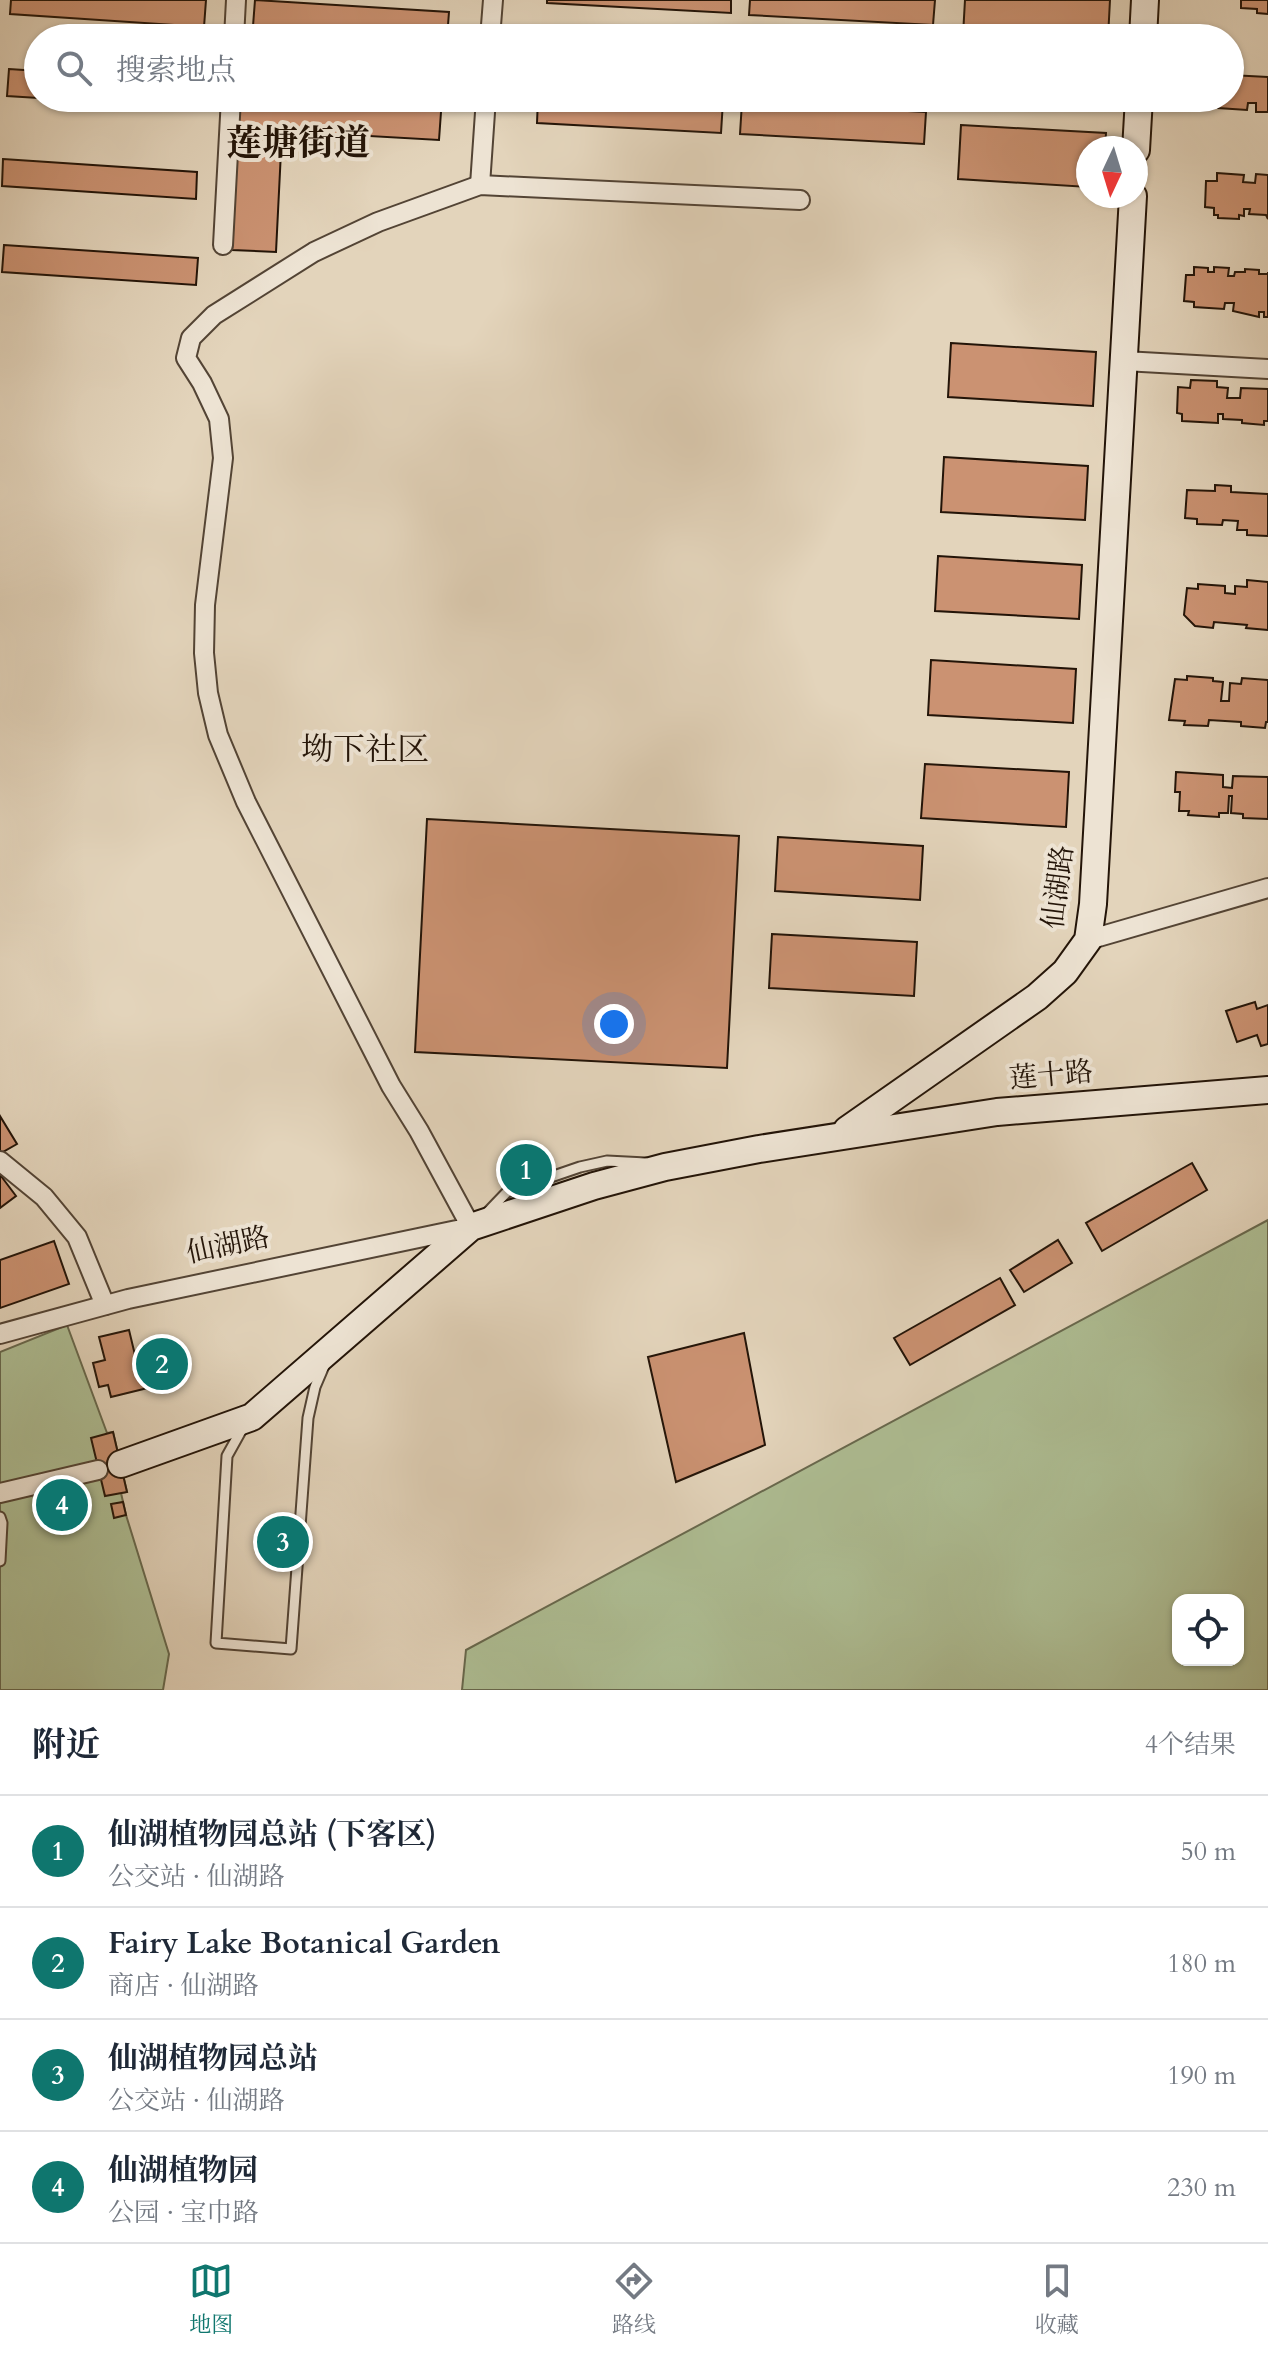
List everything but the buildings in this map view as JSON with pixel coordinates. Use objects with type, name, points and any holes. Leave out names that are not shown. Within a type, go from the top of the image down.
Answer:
[{"type":"street","points":[[235,24],[236,0]]},
{"type":"street","points":[[491,24],[493,0]]},
{"type":"street","points":[[1144,24],[1145,0]]},
{"type":"street","points":[[223,245],[230,112]]},
{"type":"street","points":[[480,185],[485,112]]},
{"type":"street","points":[[1137,136],[1138,112]]},
{"type":"street","points":[[471,1227],[391,1086],[246,802],[218,735],[208,693],[204,653],[205,605],[223,458],[219,419],[186,358],[191,338],[214,315],[314,252],[378,222],[480,185],[800,200]]},
{"type":"street","name":"仙湖路","points":[[0,1334],[105,1305],[471,1227],[594,1186],[665,1167],[841,1134],[1037,997],[1065,972],[1088,940],[1093,904],[1132,208]]},
{"type":"street","points":[[1124,361],[1268,369]]},
{"type":"street","points":[[1088,940],[1268,888]]},
{"type":"street","name":"莲十路","points":[[841,1134],[997,1112],[1268,1090]]},
{"type":"street","points":[[0,1161],[44,1197],[77,1237],[105,1305]]},
{"type":"street","name":"仙湖路","points":[[110,1467],[252,1417],[471,1227]]},
{"type":"street","points":[[0,1493],[110,1467]]},
{"type":"lane","points":[[252,1417],[237,1434],[227,1456],[216,1643],[291,1649],[308,1418],[315,1387],[333,1347]]},
{"type":"lane","points":[[0,1517],[0,1561]]},
{"type":"green space","points":[[1268,1220],[1268,1690],[462,1690],[466,1650]]},
{"type":"green space","points":[[67,1325],[107,1433],[113,1432],[127,1492],[121,1493],[126,1515],[169,1654],[163,1690],[0,1690],[0,1352]]},
{"type":"place","name":"仙湖植物园总站 (下客区)","points":[[526,1170]]},
{"type":"place","name":"Fairy Lake Botanical Garden","points":[[162,1364]]},
{"type":"place","name":"仙湖植物园","points":[[62,1505]]},
{"type":"place","name":"仙湖植物园总站","points":[[283,1542]]},
{"type":"district","name":"莲塘街道","points":[[298,143]]},
{"type":"district","name":"坳下社区","points":[[365,750]]}]
